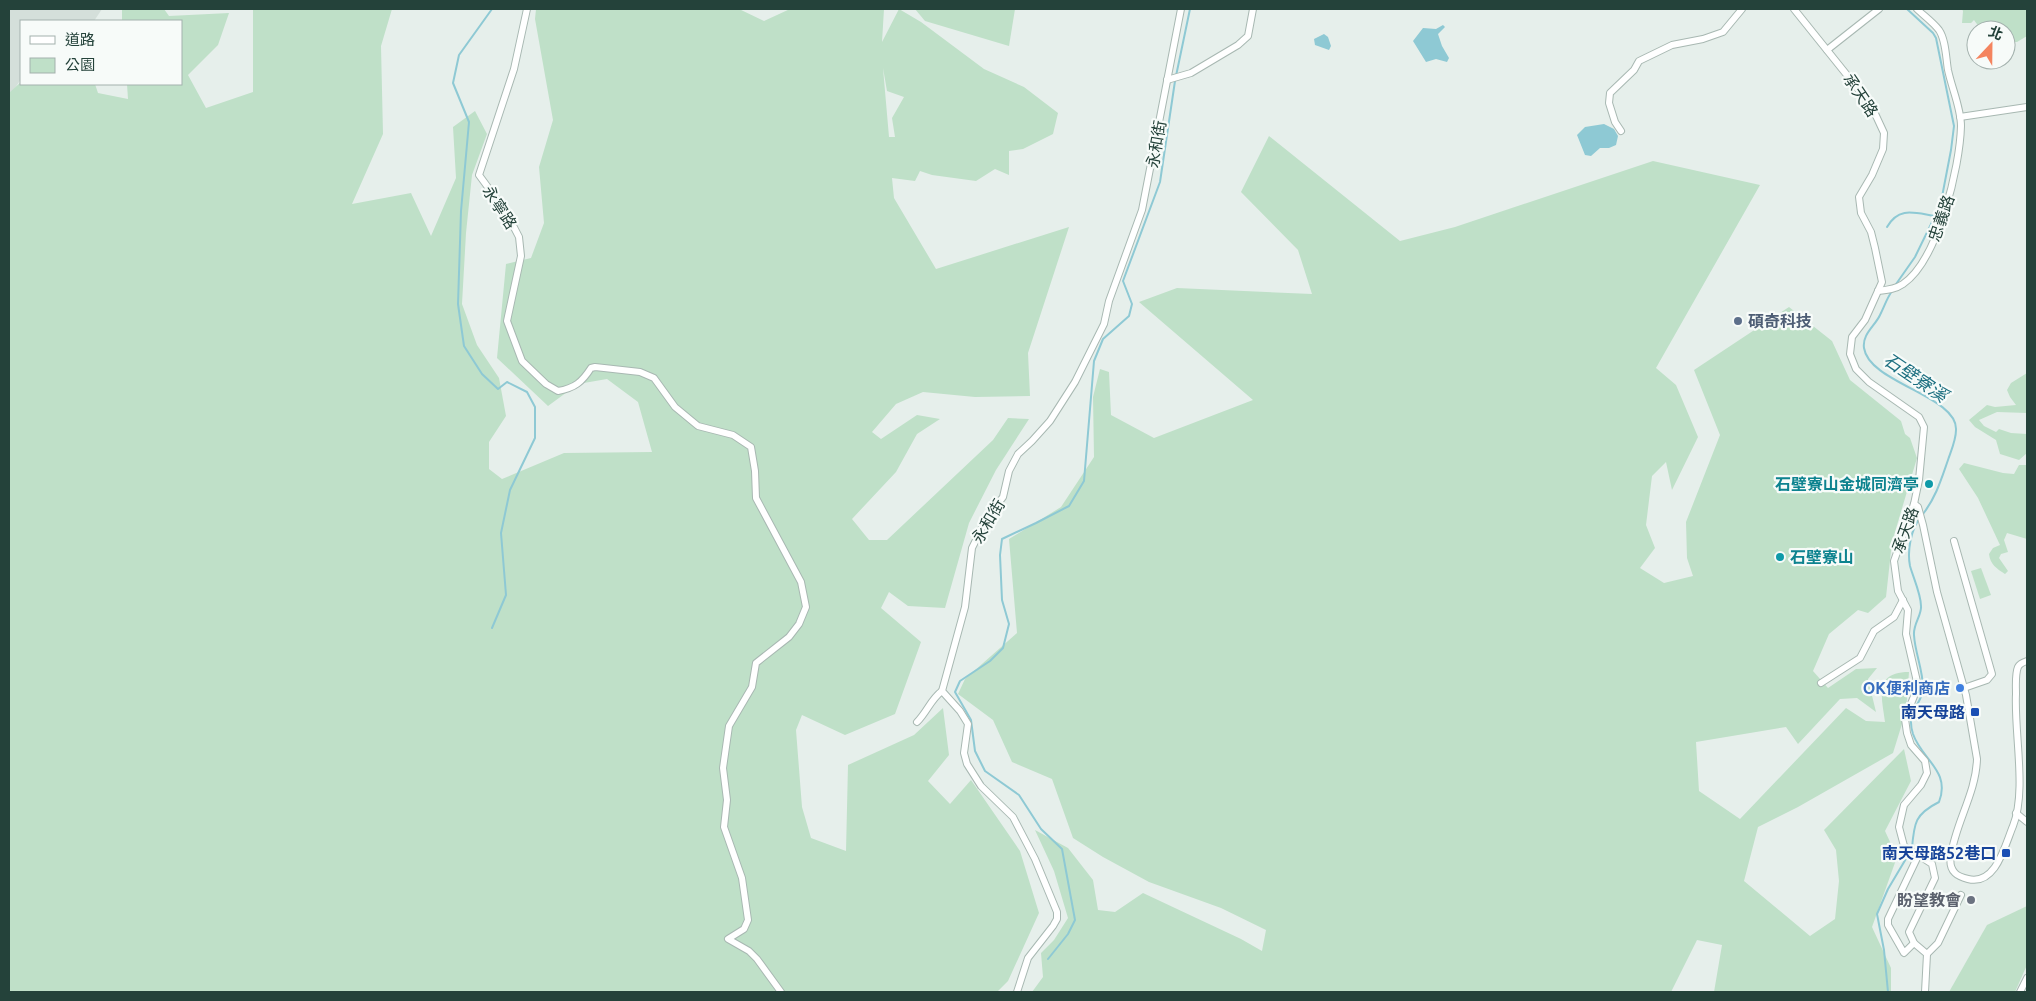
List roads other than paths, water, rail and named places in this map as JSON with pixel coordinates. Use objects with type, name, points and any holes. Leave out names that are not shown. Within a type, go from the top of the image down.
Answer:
[{"type":"street","name":"永寧路","points":[[527,9],[512,78],[479,175],[506,212],[519,237],[521,256],[507,321],[522,361],[546,384],[558,391],[572,388],[584,380],[591,368],[640,372],[654,378],[675,407],[698,426],[733,436],[752,447],[756,498],[801,582],[806,607],[799,624],[789,637],[756,663],[752,687],[729,726],[723,768],[727,800],[724,827],[742,878],[748,920],[744,929],[728,939],[749,951],[758,959],[781,992]]},
{"type":"street","name":"永和街","points":[[942,691],[965,607],[972,548],[987,518],[1003,497],[1009,471],[1018,454],[1032,442],[1050,421],[1075,382],[1104,324],[1109,301],[1142,210],[1169,79],[1181,9]]},
{"type":"street","points":[[1169,79],[1191,73],[1238,45],[1248,36],[1253,9]]},
{"type":"street","points":[[1621,131],[1615,122],[1608,103],[1610,93],[1634,70],[1639,61],[1672,45],[1703,39],[1723,32],[1742,9]]},
{"type":"street","name":"承天路","points":[[1794,9],[1871,105],[1884,133],[1883,149],[1872,175],[1859,197],[1861,213],[1870,232],[1882,282],[1865,320],[1852,337],[1850,354],[1856,369],[1869,382],[1919,417],[1923,423],[1924,435],[1916,506],[1894,561],[1898,591],[1908,610],[1906,634],[1918,686],[1905,719],[1907,733],[1911,746],[1925,761],[1927,773],[1921,785],[1904,805],[1899,827],[1904,846],[1932,864],[1936,878],[1909,932],[1914,943]]},
{"type":"street","points":[[1827,50],[1879,9]]},
{"type":"street","name":"忠義路","points":[[1878,291],[1890,290],[1902,285],[1911,277],[1928,252],[1948,206],[1961,126],[1939,30],[1916,9]]},
{"type":"street","points":[[1960,118],[2027,108]]},
{"type":"street","points":[[1916,506],[1923,524],[1937,592],[1964,688],[1978,760],[1950,864],[1955,873],[1962,878],[1973,881],[1980,880],[1988,875],[2000,858],[2014,822],[2019,787],[2015,711],[2017,675],[2018,668],[2027,661]]},
{"type":"street","points":[[1954,541],[1992,674],[1987,680],[1964,688]]},
{"type":"street","points":[[1821,683],[1860,658],[1874,631],[1894,617],[1903,600]]},
{"type":"street","points":[[917,722],[925,714],[935,696],[942,691],[960,711],[968,724],[964,753],[967,764],[982,786],[1013,817],[1038,866],[1057,912],[1057,919],[1053,926],[1028,958],[1017,992]]},
{"type":"street","points":[[2016,813],[2027,822]]},
{"type":"street","points":[[1918,856],[1888,919],[1888,925],[1904,953],[1914,943],[1927,954]]},
{"type":"street","points":[[1925,992],[1927,954],[1938,944],[1961,896]]},
{"type":"street","points":[[2020,992],[2027,978]]},
{"type":"water","points":[[1443,25],[1445,27],[1438,34],[1449,58],[1447,62],[1436,59],[1426,62],[1413,41],[1423,28],[1436,29]]},
{"type":"water","points":[[1324,34],[1328,37],[1331,46],[1329,50],[1315,45],[1314,39]]},
{"type":"water","points":[[1604,124],[1614,129],[1618,136],[1616,145],[1609,148],[1600,148],[1591,156],[1585,155],[1577,135],[1585,127]]},
{"type":"waterway","points":[[492,9],[459,55],[453,83],[469,122],[461,211],[458,304],[464,346],[482,374],[498,389],[507,382],[527,392],[535,407],[535,438],[510,490],[501,533],[506,595],[492,628]]},
{"type":"waterway","points":[[1176,76],[1190,9]]},
{"type":"waterway","name":"石壁寮溪","points":[[1894,287],[1915,257],[1941,202],[1954,126],[1936,38],[1907,9]]},
{"type":"waterway","points":[[1048,959],[1068,934],[1075,920],[1062,849],[1041,829],[1019,795],[985,771],[975,751],[971,720],[955,692],[960,681],[990,661],[1003,648],[1009,624],[1002,600],[1000,555],[1002,539],[1069,506],[1084,481],[1094,361],[1103,339],[1129,316],[1132,304],[1123,281],[1160,182],[1175,81]]},
{"type":"waterway","points":[[1887,227],[1897,216],[1908,212],[1935,216]]},
{"type":"waterway","name":"石壁寮溪","points":[[1892,291],[1878,319],[1865,338],[1864,348],[1869,360],[1881,371],[1943,408],[1953,418],[1956,430],[1953,445],[1935,495],[1923,514]]},
{"type":"waterway","name":"石壁寮溪","points":[[1912,848],[1917,820],[1920,815],[1939,802],[1942,791],[1938,774],[1917,743],[1911,726],[1911,719],[1923,688],[1914,635],[1921,609],[1921,601],[1910,566],[1909,554],[1910,540],[1920,518]]},
{"type":"waterway","name":"石壁寮溪","points":[[1888,992],[1884,950],[1877,914],[1888,889],[1910,852]]},
{"type":"place","name":"碩奇科技","points":[[1738,321]]},
{"type":"place","name":"石壁寮山金城同濟亭","points":[[1929,484]]},
{"type":"place","name":"石壁寮山","points":[[1780,557]]},
{"type":"place","name":"OK便利商店","points":[[1960,688]]},
{"type":"place","name":"南天母路","points":[[1975,712]]},
{"type":"place","name":"南天母路52巷口","points":[[2006,853]]},
{"type":"place","name":"盼望教會","points":[[1971,900]]}]
